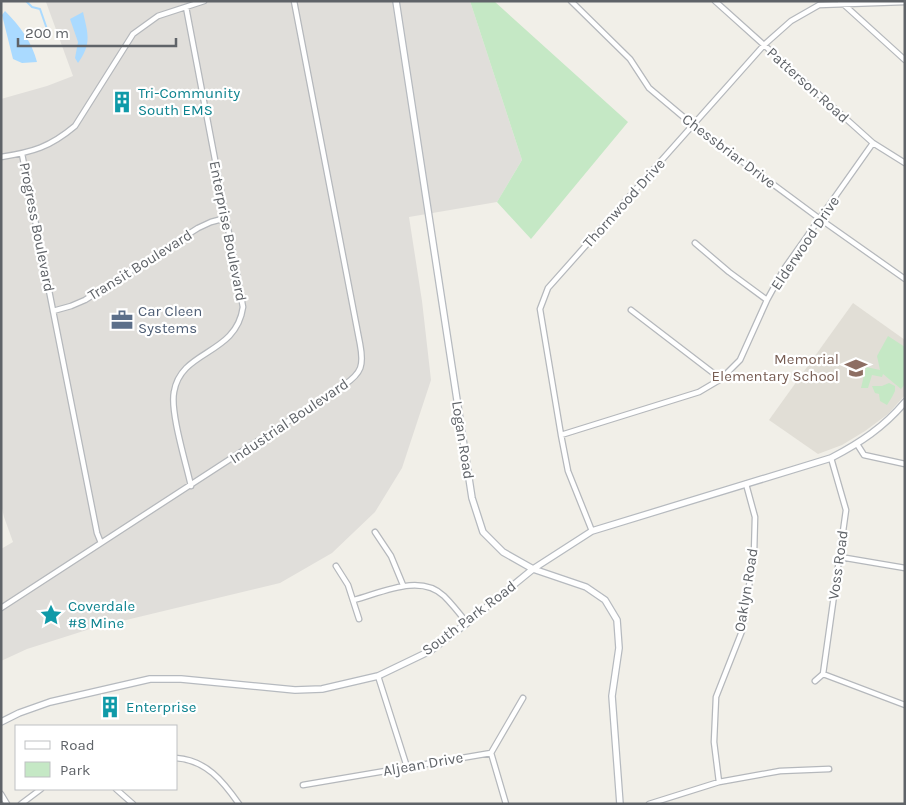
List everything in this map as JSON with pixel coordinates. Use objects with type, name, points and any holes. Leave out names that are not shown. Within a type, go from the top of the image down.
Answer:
[{"type":"main road","name":"Logan Road","points":[[396,1],[472,498],[483,532],[503,552],[533,569],[586,587],[605,600],[617,620],[619,648],[612,696],[620,804]]},
{"type":"main road","name":"South Park Road","points":[[1,722],[19,712],[50,702],[150,679],[181,679],[294,690],[322,689],[378,676],[430,651],[533,569],[592,531],[832,458],[878,430],[905,402]]},
{"type":"street","name":"Progress Boulevard","points":[[102,543],[97,533],[22,154],[54,143],[74,126],[132,34],[158,16],[204,1]]},
{"type":"street","name":"Industrial Boulevard","points":[[1,608],[344,386],[358,374],[363,358],[294,1]]},
{"type":"street","name":"Chessbriar Drive","points":[[572,1],[630,59],[649,88],[694,125],[820,219],[905,279]]},
{"type":"street","name":"Patterson Road","points":[[715,1],[873,143],[905,163]]},
{"type":"street","name":"Thornwood Drive","points":[[592,531],[568,472],[561,435],[540,309],[548,288],[764,45],[791,21],[819,5],[905,2]]},
{"type":"street","points":[[842,3],[905,60]]},
{"type":"street","name":"Enterprise Boulevard","points":[[186,7],[243,307],[238,327],[231,336],[192,362],[181,374],[174,392],[174,412],[191,486]]},
{"type":"street","name":"Elderwood Drive","points":[[561,435],[700,392],[721,379],[740,360],[767,300],[784,269],[873,143]]},
{"type":"street","points":[[1,157],[22,154]]},
{"type":"street","name":"Transit Boulevard","points":[[53,310],[71,306],[85,300],[198,228],[226,218]]},
{"type":"street","points":[[695,243],[729,272],[767,300]]},
{"type":"street","points":[[632,310],[721,379]]},
{"type":"street","points":[[857,444],[864,455],[905,464]]},
{"type":"street","name":"Voss Road","points":[[823,674],[846,510],[832,458]]},
{"type":"street","name":"Oaklyn Road","points":[[719,782],[714,742],[716,697],[742,630],[754,554],[755,517],[746,484]]},
{"type":"street","points":[[375,532],[391,556],[403,585]]},
{"type":"street","points":[[840,557],[905,568]]},
{"type":"street","points":[[336,566],[348,585],[359,619]]},
{"type":"street","points":[[354,600],[403,585],[425,586],[443,595],[467,623]]},
{"type":"street","points":[[815,681],[823,674],[905,705]]},
{"type":"street","points":[[378,676],[407,767]]},
{"type":"street","points":[[506,804],[490,753],[522,698]]},
{"type":"street","name":"Aljean Drive","points":[[303,786],[490,753]]},
{"type":"street","points":[[178,758],[208,768],[226,785],[239,804]]},
{"type":"street","points":[[650,804],[719,782],[780,771],[829,769]]},
{"type":"street","points":[[21,804],[40,790]]},
{"type":"street","points":[[117,790],[133,804]]},
{"type":"street","points":[[1,794],[7,804]]},
{"type":"shaded area","points":[[470,1],[522,160],[497,202],[409,217],[422,301],[431,380],[402,468],[375,512],[332,553],[280,583],[93,628],[27,649],[1,661],[1,549],[13,542],[1,504],[1,99],[47,86],[73,76],[46,2]]},
{"type":"shaded area","name":"Memorial Elementary School","points":[[853,303],[905,340],[905,395],[888,414],[865,431],[842,445],[818,454],[769,420]]},
{"type":"green space","points":[[470,1],[494,1],[628,122],[531,239],[497,202],[522,160]]},
{"type":"green space","points":[[888,336],[905,347],[905,384],[901,389],[883,374],[882,377],[872,375],[868,388],[861,388],[866,367],[880,370],[877,356]]},
{"type":"green space","points":[[889,383],[895,386],[895,391],[887,405],[880,401],[879,394],[875,393],[872,386],[882,386]]},
{"type":"water","points":[[5,11],[25,35],[37,62],[22,63],[13,59],[2,15]]},
{"type":"water","points":[[83,12],[88,39],[78,63],[75,58],[78,42],[70,19]]},
{"type":"waterway","points":[[26,1],[32,7],[40,9],[48,32]]},
{"type":"place","name":"Tri-Community South EMS","points":[[122,102]]},
{"type":"place","name":"Car Cleen Systems","points":[[122,320]]},
{"type":"place","name":"Memorial Elementary School","points":[[856,368]]},
{"type":"place","name":"Coverdale #8 Mine","points":[[51,615]]},
{"type":"place","name":"Enterprise","points":[[110,707]]}]
